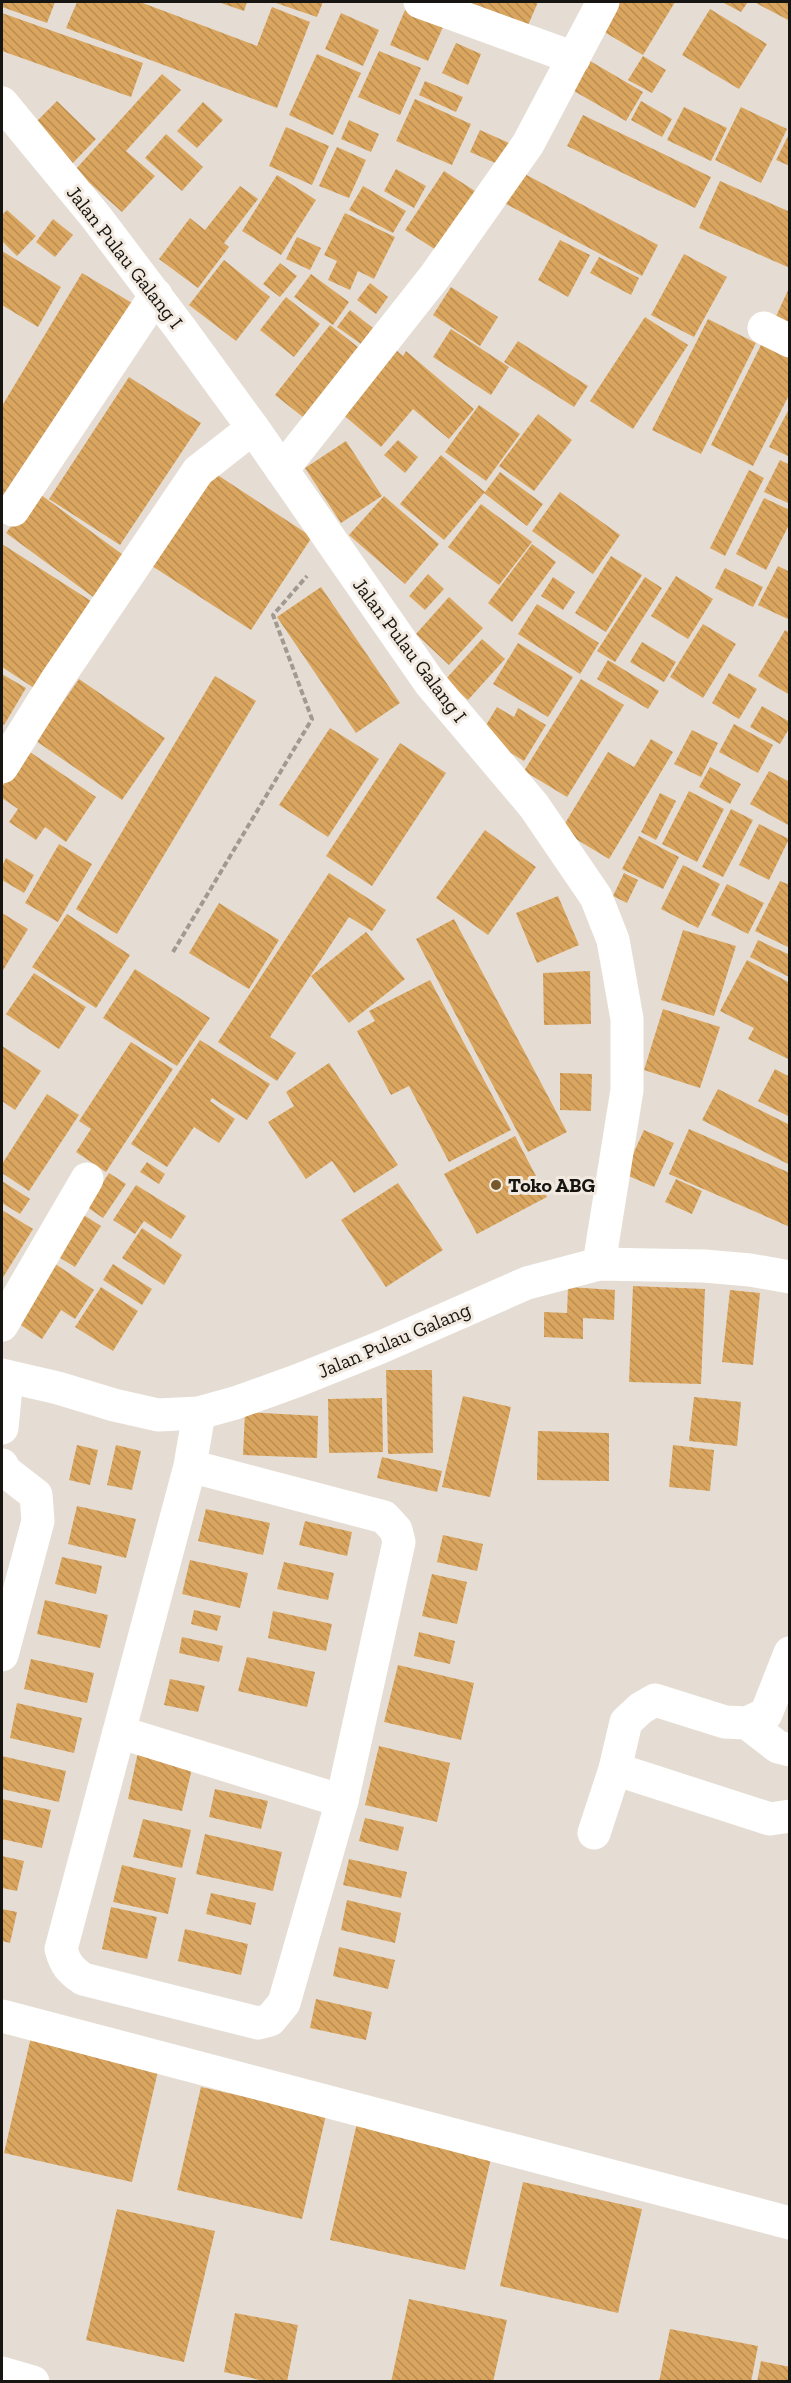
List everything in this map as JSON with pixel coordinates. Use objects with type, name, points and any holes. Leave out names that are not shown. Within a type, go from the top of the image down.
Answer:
[{"type":"street","points":[[420,2],[574,58]]},
{"type":"street","points":[[282,470],[435,276],[528,144],[603,2]]},
{"type":"street","name":"Jalan Pulau Galang I","points":[[2,103],[96,217],[156,295],[253,428],[430,683],[534,806],[596,897],[614,940],[627,1019],[627,1090],[599,1264]]},
{"type":"street","points":[[13,510],[156,295]]},
{"type":"street","points":[[2,767],[75,653],[198,471],[253,428]]},
{"type":"street","points":[[2,1325],[87,1179]]},
{"type":"street","name":"Jalan Pulau Galang","points":[[4,1376],[58,1388],[114,1405],[158,1414],[199,1413],[236,1403],[299,1380],[527,1283],[599,1264],[704,1266],[789,1275]]},
{"type":"street","points":[[2,1428],[4,1376]]},
{"type":"street","points":[[190,1466],[384,1517],[396,1530],[399,1542],[398,1556],[342,1801],[284,2003],[270,2020],[258,2023],[83,1979],[71,1971],[65,1963],[62,1949],[190,1466],[199,1413]]},
{"type":"street","points":[[2,1465],[5,1471],[36,1495],[38,1521],[2,1655]]},
{"type":"street","points":[[747,1724],[766,1714],[789,1653]]},
{"type":"street","points":[[594,1833],[615,1769],[626,1722],[641,1708],[655,1700],[724,1722],[747,1724],[778,1747],[789,1750]]},
{"type":"street","points":[[119,1732],[342,1801]]},
{"type":"street","points":[[615,1769],[770,1819],[789,1816]]},
{"type":"street","points":[[2,2016],[789,2223]]},
{"type":"street","points":[[2,2373],[33,2382]]},
{"type":"path","points":[[173,952],[312,719],[273,615],[333,545]]},
{"type":"building","points":[[2,2],[55,2],[47,23],[2,7]]},
{"type":"building","points":[[77,2],[140,2],[257,46],[272,7],[310,22],[277,108],[66,28]]},
{"type":"building","points":[[218,2],[247,2],[244,11]]},
{"type":"building","points":[[273,2],[323,2],[317,17]]},
{"type":"building","points":[[433,2],[538,2],[523,37]]},
{"type":"building","points":[[618,2],[675,2],[643,55],[601,30]]},
{"type":"building","points":[[722,2],[748,2],[741,12]]},
{"type":"building","points":[[754,2],[790,2],[790,21]]},
{"type":"building","points":[[710,9],[767,44],[739,89],[682,55]]},
{"type":"building","points":[[405,10],[443,27],[428,61],[390,45]]},
{"type":"building","points":[[2,13],[143,63],[131,97],[2,51]]},
{"type":"building","points":[[341,13],[379,30],[363,66],[325,49]]},
{"type":"building","points":[[456,43],[481,54],[468,85],[442,73]]},
{"type":"building","points":[[379,51],[421,68],[400,115],[358,97]]},
{"type":"building","points":[[317,54],[361,73],[333,135],[289,115]]},
{"type":"building","points":[[643,56],[666,70],[652,93],[628,80]]},
{"type":"building","points":[[585,58],[643,92],[626,121],[567,87]]},
{"type":"building","points":[[162,74],[181,90],[126,151],[155,176],[122,212],[75,170]]},
{"type":"building","points":[[425,81],[463,97],[456,112],[419,95]]},
{"type":"building","points":[[415,99],[471,124],[452,165],[396,141]]},
{"type":"building","points":[[57,101],[96,139],[69,167],[29,129]]},
{"type":"building","points":[[641,101],[672,119],[662,137],[631,120]]},
{"type":"building","points":[[203,102],[223,120],[197,148],[177,131]]},
{"type":"building","points":[[684,107],[727,128],[711,161],[667,140]]},
{"type":"building","points":[[741,107],[787,129],[761,183],[715,160]]},
{"type":"building","points":[[583,115],[711,177],[695,208],[567,146]]},
{"type":"building","points":[[349,120],[379,134],[371,152],[341,139]]},
{"type":"building","points":[[286,127],[329,146],[312,185],[269,166]]},
{"type":"building","points":[[480,130],[509,143],[500,165],[470,152]]},
{"type":"building","points":[[790,132],[790,166],[776,160]]},
{"type":"building","points":[[166,134],[203,167],[182,191],[145,158]]},
{"type":"building","points":[[337,147],[366,160],[349,198],[319,186]]},
{"type":"building","points":[[396,169],[426,186],[414,208],[384,191]]},
{"type":"building","points":[[444,171],[478,193],[439,252],[405,230]]},
{"type":"building","points":[[521,172],[658,245],[642,276],[504,203]]},
{"type":"building","points":[[277,175],[316,200],[281,255],[242,231]]},
{"type":"building","points":[[720,181],[790,212],[790,268],[699,228]]},
{"type":"building","points":[[240,186],[258,199],[224,243],[229,247],[198,288],[159,259],[190,218],[205,230]]},
{"type":"building","points":[[363,186],[406,211],[393,233],[349,210]]},
{"type":"building","points":[[7,210],[36,236],[17,256],[2,241],[2,215]]},
{"type":"building","points":[[345,213],[395,237],[374,279],[358,271],[350,290],[328,280],[337,261],[324,255]]},
{"type":"building","points":[[53,219],[73,235],[55,257],[36,242]]},
{"type":"building","points":[[297,237],[321,248],[310,270],[286,259]]},
{"type":"building","points":[[560,240],[590,255],[568,297],[538,280]]},
{"type":"building","points":[[2,251],[61,287],[38,327],[2,305]]},
{"type":"building","points":[[684,254],[727,277],[694,337],[651,315]]},
{"type":"building","points":[[599,257],[639,278],[631,295],[590,273]]},
{"type":"building","points":[[224,260],[270,297],[236,341],[189,305]]},
{"type":"building","points":[[280,263],[297,276],[280,297],[263,284]]},
{"type":"building","points":[[82,273],[132,303],[2,518],[2,406]]},
{"type":"building","points":[[311,274],[349,302],[333,325],[294,297]]},
{"type":"building","points":[[370,283],[388,297],[376,314],[357,300]]},
{"type":"building","points":[[790,286],[790,332],[772,325]]},
{"type":"building","points":[[451,287],[498,317],[480,346],[433,315]]},
{"type":"building","points":[[286,297],[320,324],[294,357],[260,330]]},
{"type":"building","points":[[350,310],[373,328],[361,344],[337,327]]},
{"type":"building","points":[[645,317],[688,345],[633,429],[590,401]]},
{"type":"building","points":[[708,319],[756,343],[701,454],[652,430]]},
{"type":"building","points":[[330,325],[358,347],[303,417],[275,395]]},
{"type":"building","points":[[451,329],[509,367],[491,395],[433,357]]},
{"type":"building","points":[[765,337],[790,350],[790,393],[753,466],[711,445]]},
{"type":"building","points":[[518,341],[588,386],[574,407],[504,362]]},
{"type":"building","points":[[395,349],[403,356],[406,351],[474,409],[449,439],[413,409],[381,447],[340,412]]},
{"type":"building","points":[[129,377],[201,423],[120,545],[49,499]]},
{"type":"building","points":[[479,405],[520,434],[486,481],[445,452]]},
{"type":"building","points":[[790,407],[790,457],[769,447]]},
{"type":"building","points":[[538,414],[572,440],[534,491],[499,466]]},
{"type":"building","points":[[398,440],[418,457],[405,473],[384,455]]},
{"type":"building","points":[[346,441],[382,496],[341,523],[305,468]]},
{"type":"building","points":[[441,455],[485,492],[500,472],[543,504],[527,526],[484,493],[444,540],[400,504]]},
{"type":"building","points":[[780,460],[790,465],[790,504],[764,492]]},
{"type":"building","points":[[749,470],[764,478],[725,556],[710,548]]},
{"type":"building","points":[[213,472],[312,537],[251,630],[152,566]]},
{"type":"building","points":[[37,492],[126,557],[96,599],[6,533]]},
{"type":"building","points":[[560,492],[620,535],[593,574],[532,531]]},
{"type":"building","points":[[384,496],[439,544],[405,584],[349,535]]},
{"type":"building","points":[[764,498],[790,510],[790,523],[766,570],[736,554]]},
{"type":"building","points":[[481,504],[532,542],[499,585],[448,547]]},
{"type":"building","points":[[2,544],[91,601],[34,688],[2,667]]},
{"type":"building","points":[[532,544],[556,562],[512,622],[488,603]]},
{"type":"building","points":[[611,556],[642,575],[606,632],[575,613]]},
{"type":"building","points":[[778,566],[790,572],[790,620],[758,605]]},
{"type":"building","points":[[725,568],[763,587],[753,607],[715,588]]},
{"type":"building","points":[[428,574],[444,589],[425,610],[409,596]]},
{"type":"building","points":[[676,576],[713,599],[688,639],[651,616]]},
{"type":"building","points":[[553,577],[575,592],[563,610],[541,596]]},
{"type":"building","points":[[645,577],[662,588],[615,662],[597,651]]},
{"type":"building","points":[[321,587],[400,703],[356,733],[277,617]]},
{"type":"building","points":[[449,597],[483,628],[449,665],[416,634]]},
{"type":"building","points":[[537,604],[599,643],[580,674],[518,634]]},
{"type":"building","points":[[703,624],[736,644],[703,698],[670,677]]},
{"type":"building","points":[[785,630],[790,633],[790,695],[758,676]]},
{"type":"building","points":[[482,639],[505,659],[468,700],[445,680]]},
{"type":"building","points":[[642,642],[676,662],[664,682],[630,662]]},
{"type":"building","points":[[518,643],[573,677],[548,717],[493,684]]},
{"type":"building","points":[[608,660],[659,691],[648,709],[597,679]]},
{"type":"building","points":[[729,673],[757,689],[739,719],[712,703]]},
{"type":"building","points":[[2,674],[26,688],[4,725],[2,723]]},
{"type":"building","points":[[215,676],[256,701],[117,934],[76,909]]},
{"type":"building","points":[[79,679],[165,738],[122,800],[36,741]]},
{"type":"building","points":[[581,679],[624,705],[567,797],[524,771]]},
{"type":"building","points":[[762,706],[790,722],[790,727],[780,744],[750,727]]},
{"type":"building","points":[[497,707],[514,717],[518,708],[546,725],[524,761],[480,735]]},
{"type":"building","points":[[734,724],[773,745],[758,773],[719,752]]},
{"type":"building","points":[[330,728],[379,759],[328,837],[279,805]]},
{"type":"building","points":[[692,730],[718,743],[701,777],[674,764]]},
{"type":"building","points":[[651,739],[673,752],[609,859],[561,830],[608,752],[634,767]]},
{"type":"building","points":[[400,743],[446,773],[372,886],[326,856]]},
{"type":"building","points":[[27,750],[96,797],[66,842],[45,827],[36,840],[9,822],[18,809],[2,798],[2,787]]},
{"type":"building","points":[[710,767],[741,784],[730,804],[699,787]]},
{"type":"building","points":[[769,771],[790,782],[790,826],[750,804]]},
{"type":"building","points":[[689,791],[724,809],[697,862],[662,844]]},
{"type":"building","points":[[660,793],[676,801],[656,840],[641,832]]},
{"type":"building","points":[[731,809],[753,820],[723,877],[702,867]]},
{"type":"building","points":[[759,824],[789,839],[769,880],[739,865]]},
{"type":"building","points":[[485,830],[536,867],[488,935],[436,898]]},
{"type":"building","points":[[639,836],[679,857],[663,889],[622,869]]},
{"type":"building","points":[[59,844],[92,864],[58,922],[25,903]]},
{"type":"building","points":[[6,858],[34,875],[24,893],[2,880],[2,866]]},
{"type":"building","points":[[683,865],[720,884],[698,928],[661,909]]},
{"type":"building","points":[[329,873],[386,910],[372,931],[349,917],[270,1037],[296,1053],[277,1081],[218,1042]]},
{"type":"building","points":[[624,873],[638,880],[627,903],[613,896]]},
{"type":"building","points":[[780,881],[790,885],[790,948],[755,931]]},
{"type":"building","points":[[727,884],[764,903],[748,934],[711,915]]},
{"type":"building","points":[[558,896],[579,945],[537,963],[516,913]]},
{"type":"building","points":[[219,903],[279,940],[249,989],[189,953]]},
{"type":"building","points":[[2,913],[28,929],[2,972]]},
{"type":"building","points":[[67,914],[130,955],[96,1008],[32,967]]},
{"type":"building","points":[[454,919],[567,1132],[528,1152],[416,939]]},
{"type":"building","points":[[683,930],[736,946],[714,1016],[661,1000]]},
{"type":"building","points":[[366,932],[405,979],[349,1023],[311,976]]},
{"type":"building","points":[[758,940],[790,955],[789,977],[750,957]]},
{"type":"building","points":[[747,960],[790,983],[790,1060],[748,1039],[754,1028],[720,1011]]},
{"type":"building","points":[[135,969],[210,1018],[177,1066],[103,1018]]},
{"type":"building","points":[[590,971],[591,1024],[544,1025],[543,973]]},
{"type":"building","points":[[34,973],[86,1007],[59,1049],[6,1014]]},
{"type":"building","points":[[430,980],[511,1130],[449,1162],[409,1086],[391,1095],[357,1031],[375,1021],[369,1011]]},
{"type":"building","points":[[663,1009],[720,1027],[700,1088],[644,1070]]},
{"type":"building","points":[[200,1040],[270,1084],[247,1120],[212,1098],[210,1101],[235,1119],[219,1143],[194,1127],[167,1167],[131,1144]]},
{"type":"building","points":[[131,1042],[173,1069],[106,1172],[76,1152],[91,1129],[79,1121]]},
{"type":"building","points":[[2,1046],[41,1071],[15,1110],[2,1101]]},
{"type":"building","points":[[329,1063],[398,1165],[354,1193],[332,1161],[306,1179],[268,1122],[294,1106],[286,1092]]},
{"type":"building","points":[[775,1069],[790,1077],[790,1117],[758,1101]]},
{"type":"building","points":[[560,1073],[592,1074],[591,1111],[560,1110]]},
{"type":"building","points":[[718,1089],[790,1125],[790,1165],[702,1120]]},
{"type":"building","points":[[47,1094],[79,1115],[29,1191],[2,1173],[2,1164]]},
{"type":"building","points":[[689,1129],[790,1173],[790,1227],[669,1174]]},
{"type":"building","points":[[644,1130],[674,1143],[654,1187],[624,1174]]},
{"type":"building","name":"Toko ABG","points":[[515,1136],[547,1197],[477,1234],[444,1174]]},
{"type":"building","points":[[147,1162],[165,1174],[159,1184],[140,1172]]},
{"type":"building","points":[[109,1173],[126,1184],[103,1218],[87,1207]]},
{"type":"building","points":[[676,1179],[702,1191],[692,1214],[665,1202]]},
{"type":"building","points":[[2,1181],[30,1199],[20,1214],[2,1203]]},
{"type":"building","points":[[398,1183],[443,1250],[386,1287],[341,1220]]},
{"type":"building","points":[[136,1185],[186,1216],[171,1239],[144,1221],[135,1234],[113,1220]]},
{"type":"building","points":[[2,1210],[33,1229],[2,1279]]},
{"type":"building","points":[[79,1212],[101,1226],[75,1267],[52,1253]]},
{"type":"building","points":[[142,1228],[182,1255],[164,1285],[122,1258]]},
{"type":"building","points":[[51,1261],[94,1290],[75,1319],[61,1310],[42,1339],[13,1320]]},
{"type":"building","points":[[113,1264],[152,1289],[142,1305],[103,1280]]},
{"type":"building","points":[[633,1286],[705,1289],[701,1384],[629,1382]]},
{"type":"building","points":[[101,1287],[138,1311],[113,1351],[75,1327]]},
{"type":"building","points":[[568,1287],[615,1290],[614,1320],[583,1318],[583,1339],[544,1337],[544,1312],[567,1313]]},
{"type":"building","points":[[730,1290],[760,1293],[753,1365],[722,1362]]},
{"type":"building","points":[[386,1370],[432,1370],[433,1453],[388,1454]]},
{"type":"building","points":[[463,1396],[511,1407],[490,1497],[442,1487]]},
{"type":"building","points":[[694,1397],[741,1402],[737,1446],[689,1441]]},
{"type":"building","points":[[382,1398],[383,1452],[329,1453],[328,1399]]},
{"type":"building","points":[[245,1412],[318,1416],[317,1458],[243,1455]]},
{"type":"building","points":[[538,1431],[609,1433],[609,1481],[537,1480]]},
{"type":"building","points":[[77,1445],[98,1450],[90,1485],[69,1480]]},
{"type":"building","points":[[116,1445],[141,1451],[132,1490],[107,1485]]},
{"type":"building","points":[[673,1445],[714,1450],[710,1491],[669,1487]]},
{"type":"building","points":[[382,1457],[442,1471],[437,1492],[377,1478]]},
{"type":"building","points":[[77,1506],[136,1519],[126,1558],[68,1544]]},
{"type":"building","points":[[206,1509],[270,1523],[263,1555],[198,1541]]},
{"type":"building","points":[[305,1521],[352,1532],[347,1556],[299,1545]]},
{"type":"building","points":[[443,1535],[483,1544],[477,1571],[437,1562]]},
{"type":"building","points":[[62,1557],[102,1566],[96,1594],[55,1584]]},
{"type":"building","points":[[190,1560],[248,1573],[240,1608],[182,1594]]},
{"type":"building","points":[[284,1562],[334,1573],[328,1600],[277,1589]]},
{"type":"building","points":[[432,1574],[467,1582],[457,1624],[422,1616]]},
{"type":"building","points":[[45,1600],[108,1615],[100,1648],[37,1634]]},
{"type":"building","points":[[194,1610],[221,1616],[217,1631],[191,1624]]},
{"type":"building","points":[[273,1611],[332,1624],[326,1651],[268,1638]]},
{"type":"building","points":[[419,1632],[455,1641],[450,1664],[414,1656]]},
{"type":"building","points":[[182,1637],[223,1646],[219,1662],[179,1653]]},
{"type":"building","points":[[247,1657],[315,1672],[307,1707],[238,1691]]},
{"type":"building","points":[[31,1659],[94,1673],[87,1703],[24,1689]]},
{"type":"building","points":[[398,1665],[474,1683],[461,1740],[384,1722]]},
{"type":"building","points":[[170,1679],[205,1686],[198,1712],[164,1705]]},
{"type":"building","points":[[17,1703],[82,1718],[74,1753],[10,1738]]},
{"type":"building","points":[[379,1746],[450,1763],[437,1822],[365,1805]]},
{"type":"building","points":[[138,1752],[193,1764],[182,1811],[128,1799]]},
{"type":"building","points":[[2,1756],[66,1771],[59,1802],[2,1789]]},
{"type":"building","points":[[215,1789],[268,1801],[261,1829],[209,1817]]},
{"type":"building","points":[[2,1799],[51,1810],[42,1848],[2,1839]]},
{"type":"building","points":[[365,1818],[404,1827],[398,1851],[359,1841]]},
{"type":"building","points":[[143,1819],[191,1830],[182,1868],[133,1857]]},
{"type":"building","points":[[205,1834],[282,1852],[273,1891],[196,1874]]},
{"type":"building","points":[[2,1856],[24,1861],[17,1891],[2,1888]]},
{"type":"building","points":[[349,1859],[407,1872],[401,1898],[343,1885]]},
{"type":"building","points":[[122,1865],[176,1878],[168,1914],[113,1902]]},
{"type":"building","points":[[211,1893],[256,1903],[251,1925],[206,1914]]},
{"type":"building","points":[[347,1900],[401,1913],[395,1943],[341,1930]]},
{"type":"building","points":[[111,1907],[157,1917],[147,1959],[102,1949]]},
{"type":"building","points":[[2,1909],[17,1912],[10,1943],[2,1941]]},
{"type":"building","points":[[185,1929],[248,1944],[241,1975],[178,1961]]},
{"type":"building","points":[[339,1947],[395,1960],[388,1989],[333,1976]]},
{"type":"building","points":[[316,1999],[372,2012],[366,2040],[310,2028]]},
{"type":"building","points":[[31,2037],[159,2067],[132,2182],[4,2153]]},
{"type":"building","points":[[201,2087],[326,2115],[302,2219],[177,2190]]},
{"type":"building","points":[[357,2123],[492,2154],[465,2270],[330,2240]]},
{"type":"building","points":[[523,2182],[642,2209],[618,2313],[500,2286]]},
{"type":"building","points":[[117,2209],[215,2231],[184,2362],[86,2340]]},
{"type":"building","points":[[409,2299],[507,2320],[493,2382],[391,2382]]},
{"type":"building","points":[[235,2313],[298,2325],[287,2382],[269,2382],[224,2372]]},
{"type":"building","points":[[670,2329],[758,2346],[751,2382],[659,2382]]},
{"type":"building","points":[[761,2361],[790,2367],[790,2382],[757,2382]]},
{"type":"place","name":"Toko ABG","points":[[496,1185]]}]
